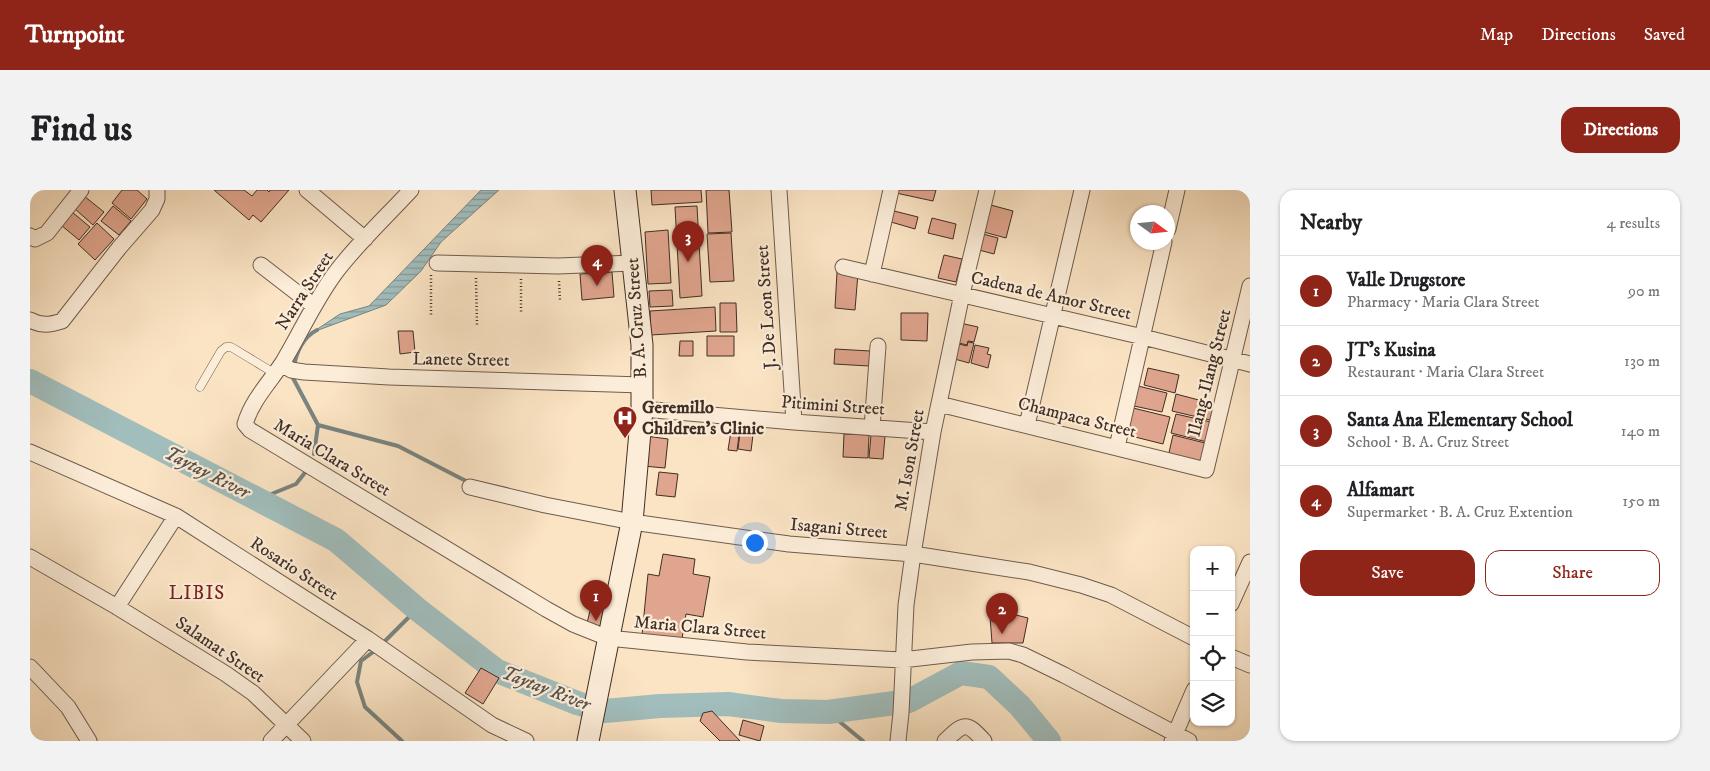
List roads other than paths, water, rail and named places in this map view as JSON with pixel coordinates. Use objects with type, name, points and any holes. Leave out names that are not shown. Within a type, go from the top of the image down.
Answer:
[{"type":"street","points":[[30,236],[35,239],[47,233],[81,190]]},
{"type":"street","points":[[30,320],[50,325],[62,321],[119,248],[152,210],[157,198],[157,190]]},
{"type":"street","points":[[307,190],[365,239]]},
{"type":"street","name":"Narra Street","points":[[245,424],[252,407],[288,370],[314,306],[336,273],[411,190]]},
{"type":"street","name":"B. A. Cruz Street","points":[[588,741],[632,522],[642,409],[642,345],[625,190]]},
{"type":"street","name":"J. De Leon Street","points":[[779,190],[794,422]]},
{"type":"street","points":[[872,274],[891,190]]},
{"type":"street","name":"M. Ison Street","points":[[898,741],[906,605],[913,554],[933,432],[962,294],[987,190]]},
{"type":"street","points":[[1027,425],[1082,190]]},
{"type":"street","points":[[1174,205],[1177,190]]},
{"type":"street","points":[[1117,447],[1162,250]]},
{"type":"street","points":[[437,263],[558,266],[633,263]]},
{"type":"street","points":[[261,265],[314,306]]},
{"type":"street","name":"Cadena de Amor Street","points":[[843,267],[1250,364]]},
{"type":"street","name":"Ilang-Ilang Street","points":[[1206,470],[1250,286]]},
{"type":"street","points":[[872,428],[878,346]]},
{"type":"street","name":"Lanete Street","points":[[288,370],[389,377],[642,385]]},
{"type":"street","name":"Champaca Street","points":[[939,404],[1206,470]]},
{"type":"street","name":"Pitimini Street","points":[[642,409],[933,432]]},
{"type":"street","name":"Maria Clara Street","points":[[245,424],[250,430],[546,609],[573,624],[608,638],[747,652],[902,660],[972,652],[1009,651],[1064,675],[1173,737],[1189,741]]},
{"type":"street","name":"Rosario Street","points":[[30,452],[176,516],[373,643],[492,724],[526,741]]},
{"type":"street","name":"Isagani Street","points":[[470,487],[546,506],[632,522],[789,544],[913,554],[1029,572],[1081,585],[1111,595],[1190,636]]},
{"type":"street","points":[[117,607],[176,516]]},
{"type":"street","name":"Salamat Street","points":[[30,556],[226,674],[253,693],[303,741]]},
{"type":"street","points":[[1235,595],[1250,562]]},
{"type":"street","points":[[271,741],[373,643]]},
{"type":"street","points":[[1235,659],[1250,665]]},
{"type":"street","points":[[30,667],[68,707],[89,741]]},
{"type":"street","points":[[1173,737],[1190,699]]},
{"type":"street","points":[[945,741],[959,728],[967,726],[973,729],[984,741]]},
{"type":"lane","points":[[200,386],[221,351],[226,347],[231,347],[288,370]]},
{"type":"water","points":[[481,190],[499,190],[441,242],[421,271],[386,305],[313,332],[340,314],[369,306]]},
{"type":"waterway","points":[[294,367],[296,356],[301,346],[317,330]]},
{"type":"waterway","points":[[293,374],[293,378],[318,425],[314,454]]},
{"type":"waterway","name":"Taytay River","points":[[30,381],[336,540],[417,609],[497,671],[577,703],[605,711],[660,706],[728,704],[781,711],[828,712],[909,701],[961,673],[989,677],[1020,706],[1049,741]]},
{"type":"waterway","points":[[318,425],[398,446],[466,481]]},
{"type":"waterway","points":[[259,499],[296,484],[307,470]]},
{"type":"waterway","points":[[382,644],[417,609]]},
{"type":"waterway","points":[[377,649],[361,661],[357,682],[365,707],[402,741]]},
{"type":"waterway","points":[[828,712],[863,741]]},
{"type":"place","name":"Santa Ana Elementary School","points":[[688,262]]},
{"type":"place","name":"Alfamart","points":[[597,286]]},
{"type":"place","name":"Geremillo Children's Clinic","points":[[625,439]]},
{"type":"place","name":"Valle Drugstore","points":[[596,621]]},
{"type":"place","name":"JT's Kusina","points":[[1002,634]]},
{"type":"district","name":"LIBIS","points":[[197,593]]}]
